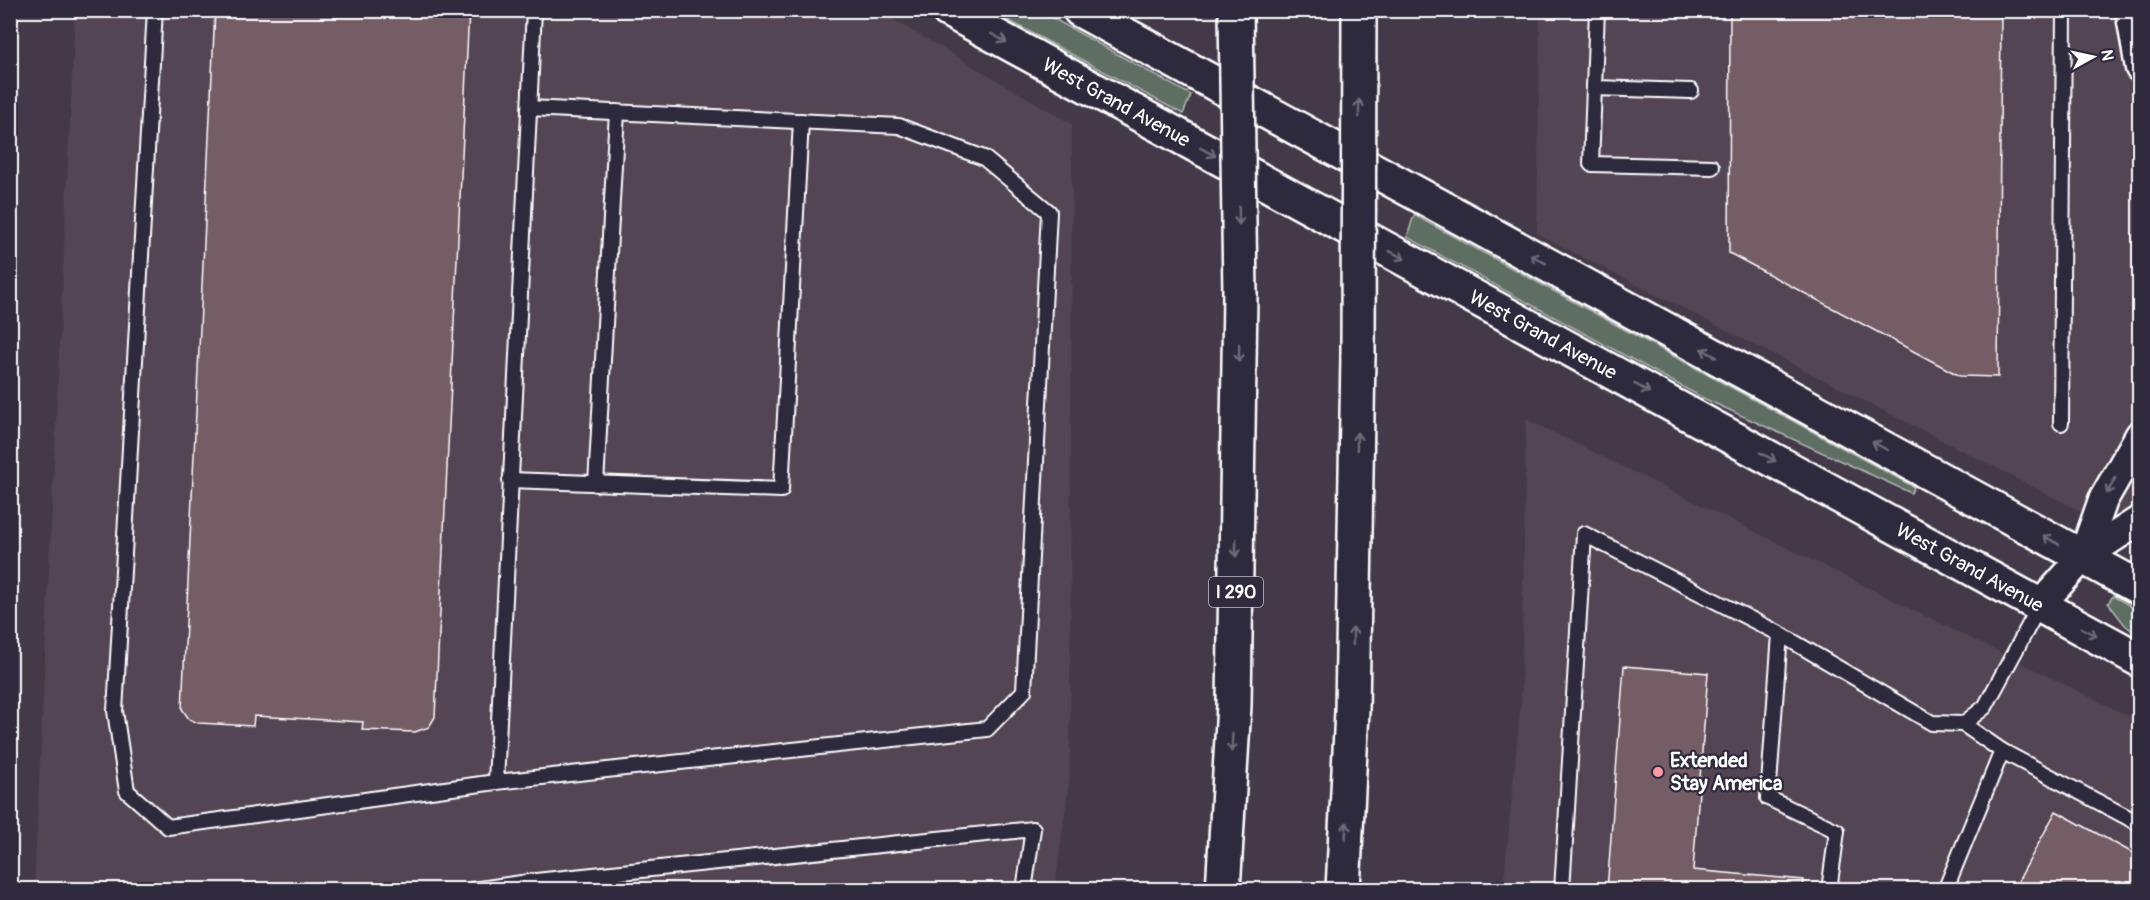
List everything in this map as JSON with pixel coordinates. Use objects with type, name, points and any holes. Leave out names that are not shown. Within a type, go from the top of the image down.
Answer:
[{"type":"main road","name":"West Grand Avenue","points":[[948,10],[2139,660]]},
{"type":"main road","points":[[1080,10],[2139,588]]},
{"type":"main road","name":"I 290","points":[[1223,890],[1234,705],[1240,294],[1236,10]]},
{"type":"main road","points":[[1343,890],[1352,711],[1358,355],[1359,10]]},
{"type":"street","points":[[2130,10],[2139,68]]},
{"type":"street","points":[[2083,557],[2103,500],[2139,435]]},
{"type":"street","points":[[2040,605],[2083,557],[2139,520]]},
{"type":"lane","points":[[155,10],[115,711],[127,791],[168,827],[496,782],[987,729],[1024,691],[1049,212],[984,158],[898,126],[529,108]]},
{"type":"lane","points":[[496,782],[534,10]]},
{"type":"lane","points":[[1597,10],[1591,164],[1712,167]]},
{"type":"lane","points":[[2061,423],[2064,10]]},
{"type":"lane","points":[[1594,88],[1691,91]]},
{"type":"lane","points":[[596,484],[617,112]]},
{"type":"lane","points":[[510,480],[781,490],[801,121]]},
{"type":"lane","points":[[1562,890],[1584,534],[1780,634],[1932,723],[1963,724],[2002,751],[2139,824]]},
{"type":"lane","points":[[1963,724],[1985,707],[2040,605]]},
{"type":"lane","points":[[1780,634],[1768,798],[1837,831],[1829,890]]},
{"type":"lane","points":[[1948,890],[1946,888],[2002,751]]},
{"type":"lane","points":[[472,890],[535,885],[1033,829],[1024,890]]},
{"type":"shaded area","points":[[75,11],[879,11],[1072,124],[1070,775],[1055,889],[34,890]]},
{"type":"shaded area","points":[[1540,11],[2139,11],[2139,541],[1537,234]]},
{"type":"shaded area","points":[[1526,419],[2139,721],[2139,889],[1503,890],[1521,700]]},
{"type":"green space","points":[[991,11],[1036,11],[1047,15],[1191,95],[1183,114]]},
{"type":"green space","points":[[1414,215],[1914,487],[1911,493],[1705,399],[1407,237]]},
{"type":"green space","points":[[2113,596],[2139,611],[2139,636],[2125,625],[2108,603]]},
{"type":"building","points":[[215,10],[469,10],[435,717],[429,727],[415,732],[362,730],[363,722],[254,716],[253,726],[198,723],[189,719],[182,709]]},
{"type":"building","points":[[1730,10],[2001,10],[1998,377],[1960,376],[1729,253]]},
{"type":"building","name":"Extended Stay America","points":[[1624,666],[1708,673],[1693,870],[1804,880],[1803,890],[1607,890]]},
{"type":"building","points":[[2056,811],[2140,857],[2140,890],[2020,890],[2015,887]]},
{"type":"place","name":"Extended Stay America","points":[[1658,772]]}]
